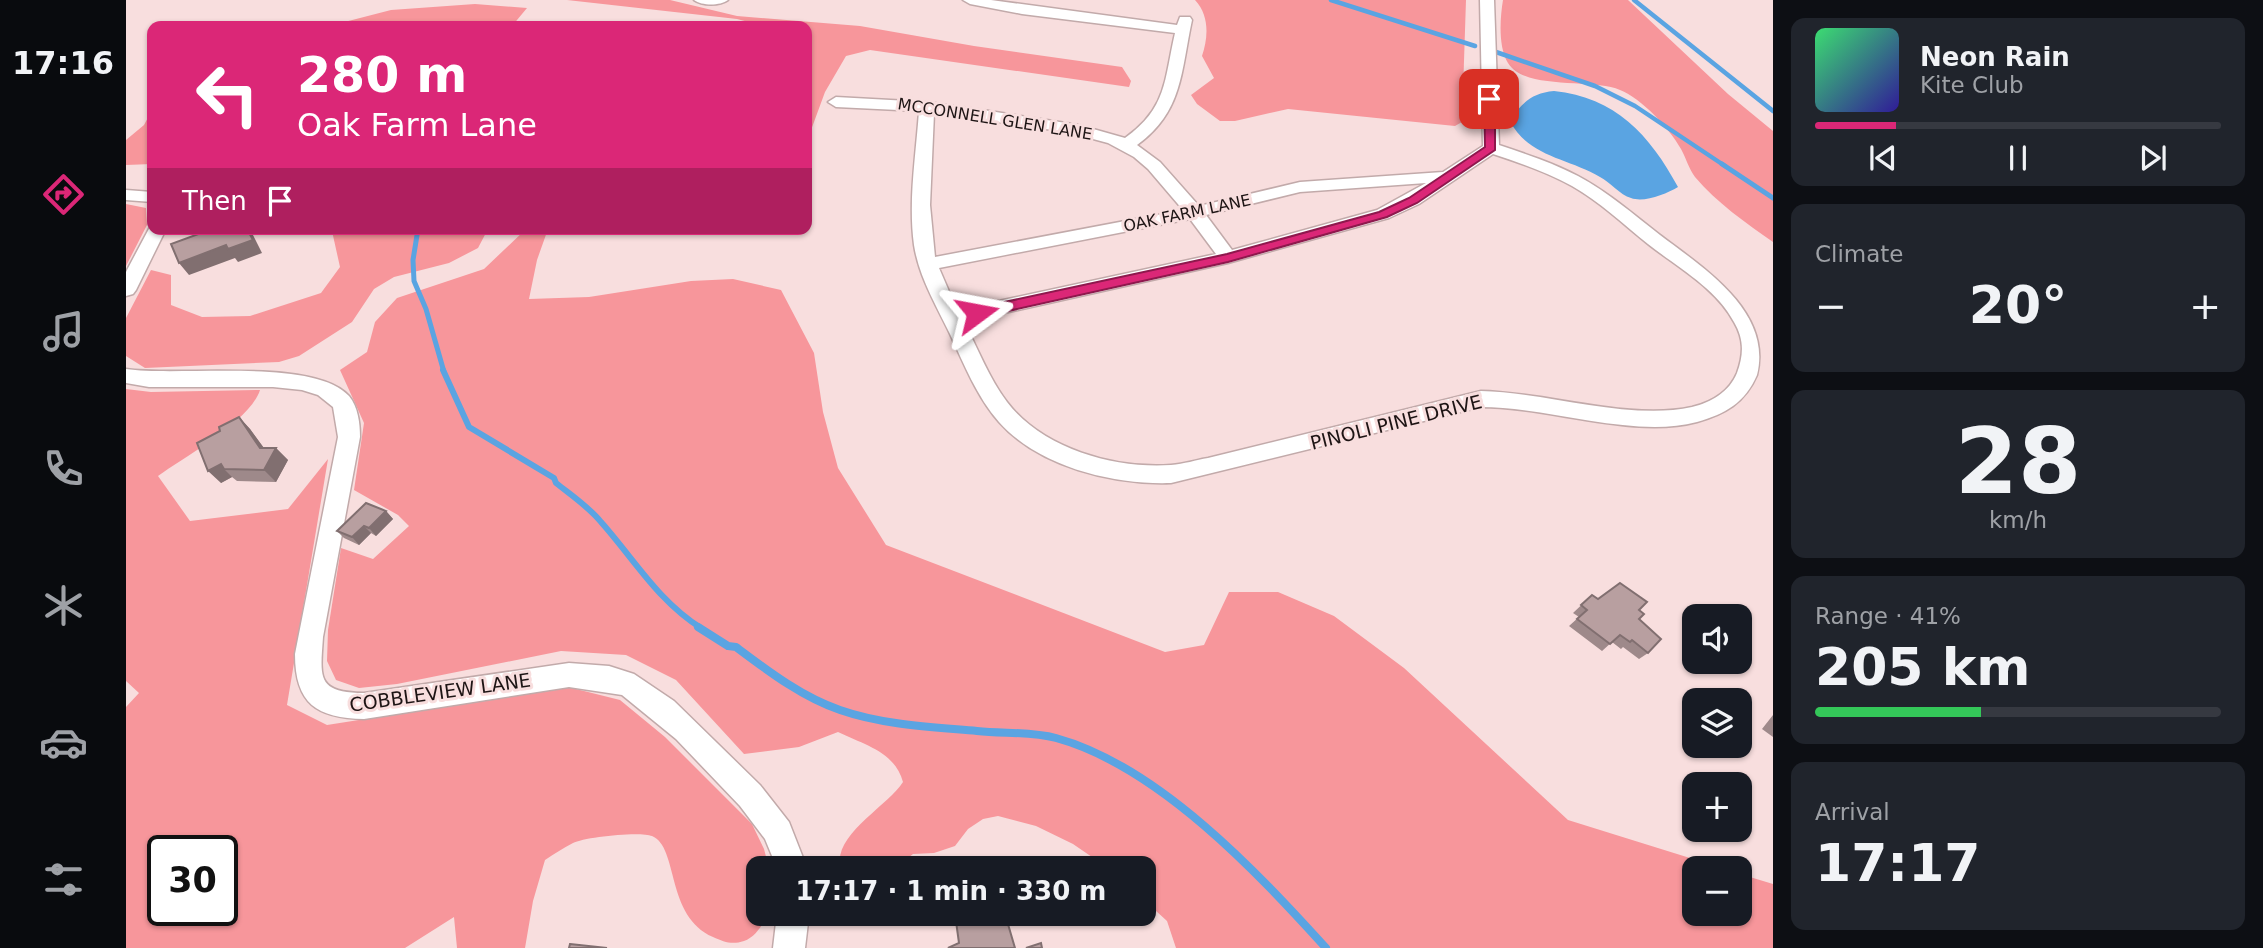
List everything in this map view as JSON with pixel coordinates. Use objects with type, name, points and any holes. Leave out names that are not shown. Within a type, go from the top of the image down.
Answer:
[{"type":"street","points":[[701,0],[721,0]]},
{"type":"street","points":[[970,0],[1022,10],[1183,25],[1166,105],[1151,127],[1126,145]]},
{"type":"street","points":[[952,318],[1228,257],[1383,214],[1413,200],[1491,148],[1487,0]]},
{"type":"street","name":"MCCONNELL GLEN LANE","points":[[836,102],[927,107],[1077,130],[1126,145],[1148,162],[1228,257]]},
{"type":"street","name":"PINOLI PINE DRIVE","points":[[927,107],[922,236],[928,264],[985,384],[1009,419],[1044,445],[1107,468],[1141,474],[1171,474],[1208,467],[1481,399],[1506,397],[1654,418],[1686,415],[1723,405],[1743,385],[1754,355],[1751,337],[1727,298],[1696,270],[1580,184],[1555,170],[1491,148]]},
{"type":"street","name":"OAK FARM LANE","points":[[928,264],[1194,214],[1300,187],[1447,177]]},
{"type":"street","points":[[1390,180],[1413,200]]},
{"type":"street","points":[[126,195],[147,197]]},
{"type":"street","points":[[126,290],[155,235]]},
{"type":"street","name":"COBBLEVIEW LANE","points":[[126,376],[150,382],[293,380],[330,392],[340,401],[346,412],[349,437],[310,637],[308,676],[309,684],[317,696],[327,702],[364,706],[569,675],[601,678],[632,686],[672,716],[760,806],[776,828],[789,856]]},
{"type":"street","points":[[789,948],[792,926]]},
{"type":"shaded area","points":[[567,0],[670,0],[737,16],[798,21],[737,19]]},
{"type":"shaded area","points":[[1195,0],[1466,0],[1462,122],[1455,126],[1288,109],[1235,121],[1220,121],[1197,104],[1191,95],[1214,78],[1202,56],[1206,27],[1203,13]]},
{"type":"shaded area","points":[[1503,0],[1628,0],[1728,94],[1773,131],[1773,242],[1732,212],[1703,186],[1693,174],[1670,132],[1646,107],[1628,94],[1608,87],[1544,81],[1517,72],[1508,63],[1501,41]]},
{"type":"shaded area","points":[[475,4],[527,8],[516,21],[348,21],[391,10]]},
{"type":"shaded area","points":[[812,22],[860,26],[974,46],[1122,67],[1131,81],[1129,87],[870,50],[846,56],[825,92],[812,127]]},
{"type":"shaded area","points":[[147,119],[147,164],[126,165],[126,140]]},
{"type":"shaded area","points":[[126,204],[146,208],[147,225],[126,266]]},
{"type":"shaded area","points":[[333,235],[485,235],[478,248],[449,263],[394,277],[374,289],[352,322],[299,356],[279,362],[145,368],[126,356],[126,318],[151,270],[171,275],[171,305],[202,317],[250,316],[321,293],[340,267]]},
{"type":"shaded area","points":[[520,235],[546,235],[537,260],[529,299],[589,297],[691,281],[733,279],[781,290],[814,353],[823,412],[838,468],[886,545],[1165,652],[1204,645],[1229,592],[1278,592],[1334,616],[1404,668],[1568,820],[1684,856],[1682,926],[1752,926],[1752,878],[1773,884],[1773,948],[1176,948],[1167,921],[1156,911],[1156,856],[1090,856],[1036,826],[998,816],[983,819],[968,829],[955,846],[934,853],[910,856],[840,856],[852,833],[903,782],[899,772],[886,756],[838,732],[799,747],[744,754],[676,680],[626,655],[561,651],[397,684],[359,688],[336,680],[327,661],[328,630],[341,548],[373,559],[409,526],[398,515],[354,490],[364,423],[340,370],[367,352],[375,322],[397,298],[484,269]]},
{"type":"shaded area","points":[[126,389],[151,392],[260,390],[254,402],[231,426],[158,476],[190,521],[288,509],[328,459],[287,705],[327,725],[568,687],[620,700],[665,737],[752,824],[766,856],[746,856],[746,926],[760,926],[752,937],[736,943],[713,937],[698,927],[687,914],[680,899],[666,853],[660,843],[652,836],[625,834],[579,841],[545,860],[533,901],[525,948],[457,948],[454,917],[405,948],[126,948],[126,707],[139,693],[126,681]]},
{"type":"water","points":[[1554,91],[1595,101],[1613,110],[1643,135],[1678,187],[1648,199],[1631,198],[1600,177],[1538,150],[1527,142],[1510,121],[1528,100]]},
{"type":"building","points":[[196,235],[250,235],[253,240],[228,249],[226,245],[179,263],[171,244]]},
{"type":"building","points":[[239,417],[260,448],[276,448],[264,470],[224,469],[221,464],[208,471],[197,443]]},
{"type":"building","points":[[366,503],[386,511],[369,528],[364,526],[352,537],[337,531]]},
{"type":"building","points":[[1620,583],[1647,602],[1639,610],[1644,614],[1639,619],[1661,639],[1648,653],[1632,640],[1630,642],[1620,635],[1610,644],[1577,619],[1587,610],[1581,605],[1592,595],[1598,599]]},
{"type":"building","points":[[957,926],[1009,926],[1015,948],[948,948],[959,943]]},
{"type":"building","points":[[1041,943],[1042,948],[1026,948]]},
{"type":"building","points":[[570,944],[607,948],[569,948]]},
{"type":"waterway","points":[[1331,0],[1475,46]]},
{"type":"waterway","points":[[1634,0],[1773,111]]},
{"type":"waterway","points":[[1496,52],[1595,86],[1635,106],[1773,198]]},
{"type":"waterway","points":[[417,235],[413,260],[414,281],[426,309],[444,372]]},
{"type":"waterway","points":[[443,370],[469,427],[554,478],[556,483],[596,517],[659,592],[701,628]]},
{"type":"waterway","points":[[698,627],[728,646],[736,647],[799,691],[840,710],[908,725],[1046,736],[1094,752],[1132,772],[1203,825],[1269,887],[1326,948]]},
{"type":"route","points":[[977,313],[1228,257],[1383,214],[1413,200],[1491,148],[1489,99]]}]
